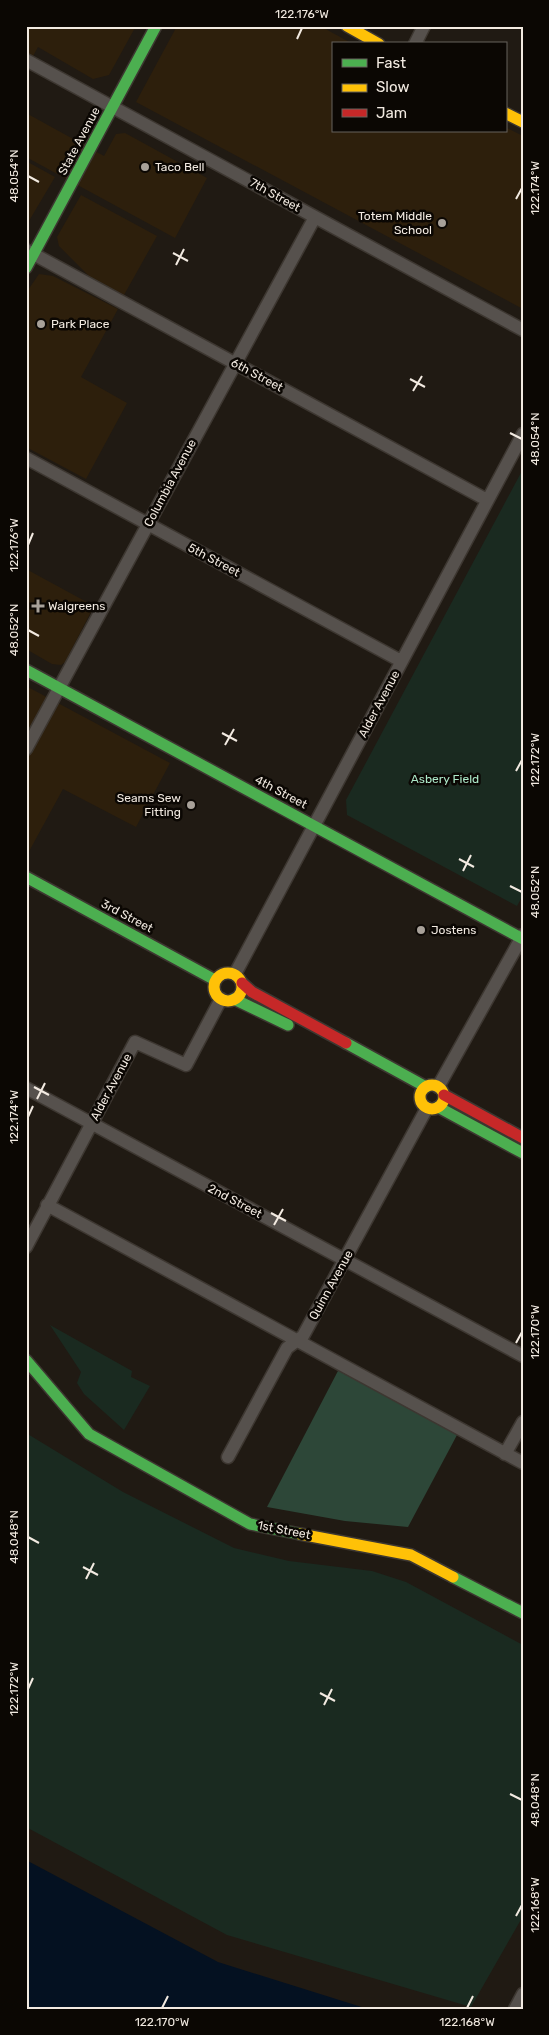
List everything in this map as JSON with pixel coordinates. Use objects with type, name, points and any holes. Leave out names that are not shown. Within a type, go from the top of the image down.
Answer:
[{"type":"street","name":"State Avenue","points":[[26,268],[30,252],[156,26]]},
{"type":"street","points":[[346,26],[375,42]]},
{"type":"street","points":[[416,42],[424,26]]},
{"type":"street","name":"7th Street","points":[[26,60],[523,330]]},
{"type":"street","points":[[506,114],[523,122]]},
{"type":"street","name":"Columbia Avenue","points":[[26,749],[315,217]]},
{"type":"street","name":"6th Street","points":[[30,252],[487,500]]},
{"type":"street","name":"Alder Avenue","points":[[238,979],[314,826],[523,434]]},
{"type":"street","name":"5th Street","points":[[26,458],[402,661]]},
{"type":"street","name":"4th Street","points":[[26,670],[522,937]]},
{"type":"street","name":"3rd Street","points":[[26,877],[215,980]]},
{"type":"street","name":"Quinn Avenue","points":[[228,1456],[287,1348],[303,1336],[432,1097],[522,937]]},
{"type":"street","points":[[523,1138],[432,1097],[234,999],[221,999],[214,991],[215,980],[224,973],[238,979],[252,992],[432,1097],[523,1153]]},
{"type":"street","points":[[234,999],[241,994],[238,979]]},
{"type":"street","name":"Alder Avenue","points":[[26,1247],[135,1042],[186,1066],[221,999]]},
{"type":"street","name":"2nd Street","points":[[26,1088],[523,1356]]},
{"type":"street","points":[[47,1205],[296,1342],[523,1463]]},
{"type":"street","name":"1st Street","points":[[26,1360],[89,1434],[250,1524],[411,1555],[523,1613]]},
{"type":"street","points":[[505,1454],[523,1422]]},
{"type":"street","points":[[515,2009],[523,1994]]},
{"type":"shaded area","points":[[26,26],[136,26],[109,75],[93,79],[38,47],[26,69]]},
{"type":"shaded area","name":"Totem Middle School","points":[[177,26],[320,26],[349,42],[332,42],[332,132],[506,132],[506,128],[523,136],[523,309],[136,102]]},
{"type":"shaded area","points":[[26,113],[104,156],[116,134],[125,133],[207,178],[175,238],[26,157]]},
{"type":"shaded area","points":[[26,161],[55,177],[26,226]]},
{"type":"shaded area","points":[[81,195],[157,236],[124,295],[89,276],[59,246],[57,237]]},
{"type":"shaded area","points":[[39,274],[53,276],[118,309],[81,377],[127,403],[86,479],[26,447],[26,293]]},
{"type":"shaded area","points":[[26,569],[94,606],[65,662],[61,665],[52,664],[26,649]]},
{"type":"shaded area","points":[[26,686],[170,763],[136,827],[63,789],[26,857]]},
{"type":"green space","name":"Asbery Field","points":[[523,469],[523,895],[517,906],[347,815],[346,800]]},
{"type":"green space","points":[[50,1325],[132,1371],[131,1377],[150,1386],[124,1430],[84,1394],[77,1383],[81,1372]]},
{"type":"green space","points":[[339,1369],[457,1435],[408,1527],[345,1521],[267,1507]]},
{"type":"green space","points":[[26,1433],[123,1492],[234,1548],[289,1561],[372,1571],[406,1582],[523,1645],[523,1916],[471,2007],[227,1935],[26,1827]]},
{"type":"water","points":[[26,1860],[218,1962],[368,2009],[26,2009]]},
{"type":"traffic: fast","points":[[26,268],[156,26]]},
{"type":"traffic: fast","points":[[26,670],[523,939]]},
{"type":"traffic: fast","points":[[26,877],[215,980]]},
{"type":"traffic: fast","points":[[234,999],[288,1025]]},
{"type":"traffic: fast","points":[[346,1043],[426,1087]]},
{"type":"traffic: fast","points":[[438,1107],[523,1153]]},
{"type":"traffic: fast","points":[[26,1360],[89,1434],[250,1524],[300,1534]]},
{"type":"traffic: fast","points":[[453,1577],[523,1613]]},
{"type":"traffic: slow","points":[[347,26],[375,42]]},
{"type":"traffic: slow","points":[[506,114],[523,122]]},
{"type":"traffic: slow","points":[[228,973],[238,977],[242,987],[238,997],[228,1001],[218,997],[214,987],[218,977],[228,973]]},
{"type":"traffic: slow","points":[[432,1085],[440,1089],[444,1097],[440,1105],[432,1109],[424,1105],[420,1097],[424,1089],[432,1085]]},
{"type":"traffic: slow","points":[[300,1534],[411,1555],[453,1577]]},
{"type":"traffic: jam","points":[[242,983],[252,992],[346,1043]]},
{"type":"traffic: jam","points":[[444,1095],[523,1138]]},
{"type":"place","name":"Taco Bell","points":[[145,167]]},
{"type":"place","name":"Totem Middle School","points":[[442,223]]},
{"type":"place","name":"Park Place","points":[[41,324]]},
{"type":"place","name":"Walgreens","points":[[38,606]]},
{"type":"place","name":"Seams Sew Fitting","points":[[191,805]]},
{"type":"place","name":"Jostens","points":[[421,930]]}]
